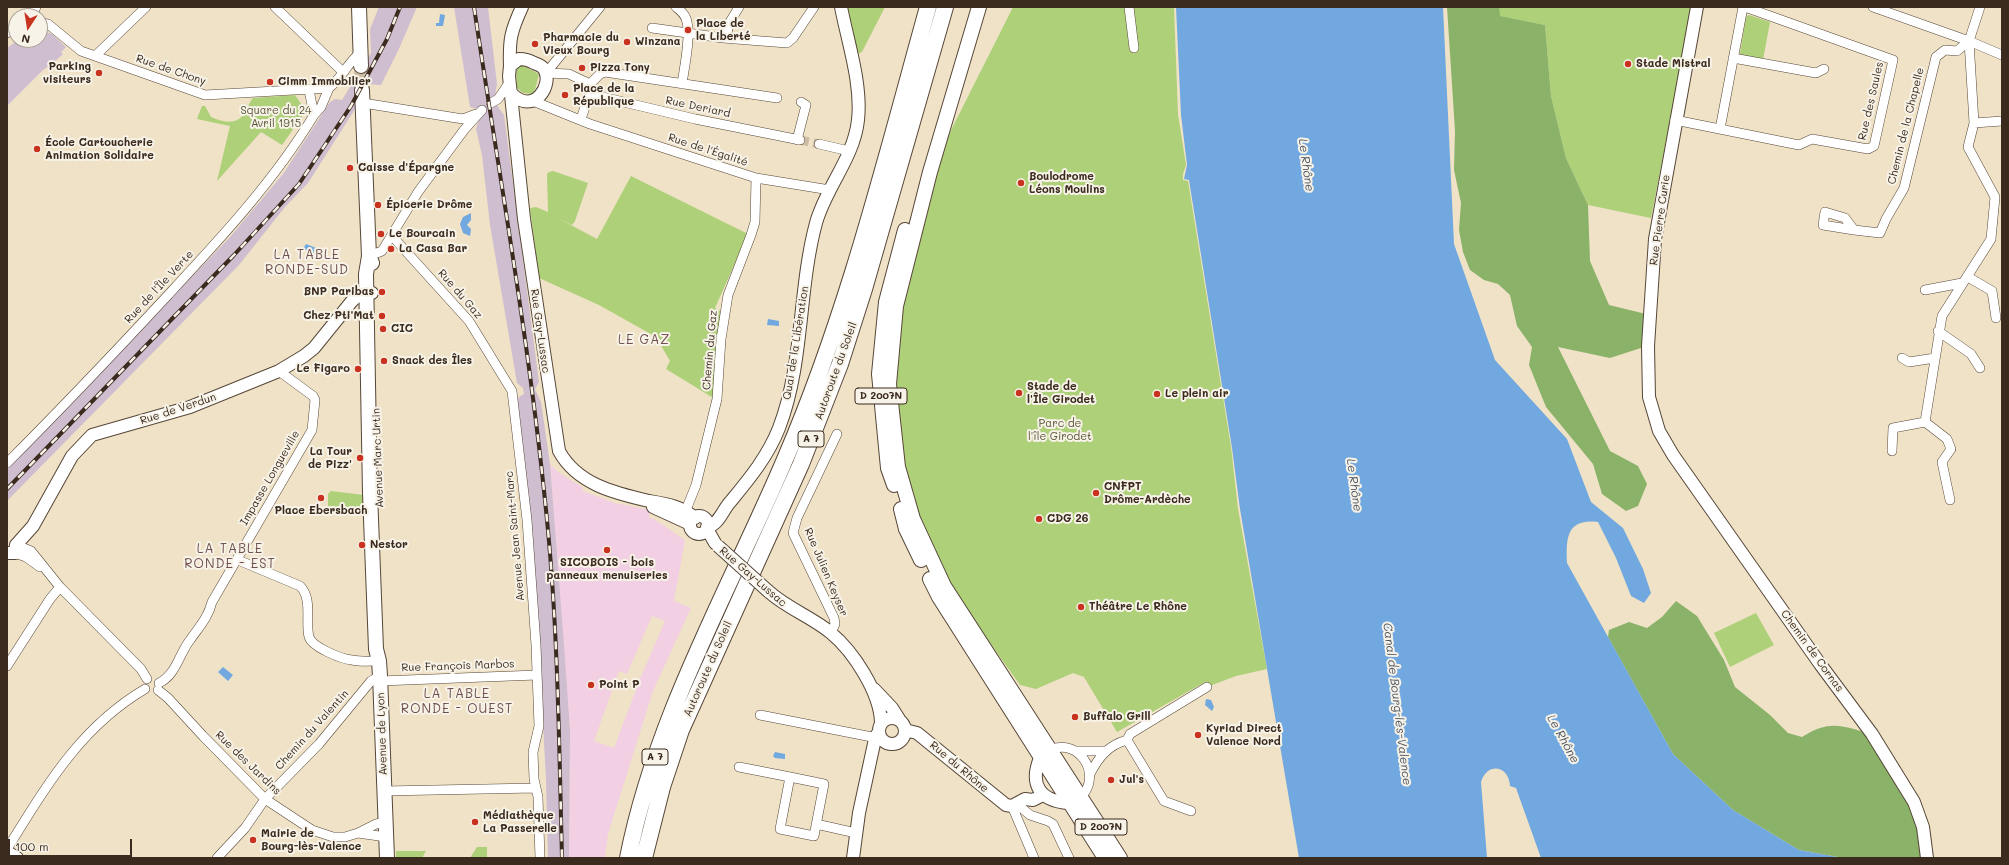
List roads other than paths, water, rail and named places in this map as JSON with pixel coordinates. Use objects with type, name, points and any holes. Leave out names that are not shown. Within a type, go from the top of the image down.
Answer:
[{"type":"highway","name":"Autoroute du Soleil","points":[[628,858],[646,783],[666,727],[683,685],[786,458],[825,360],[849,284],[928,7]]},
{"type":"highway","name":"Autoroute du Soleil","points":[[644,858],[662,787],[681,730],[800,464],[840,364],[866,282],[944,7]]},
{"type":"main road","points":[[359,7],[361,59]]},
{"type":"main road","name":"D 2007N","points":[[969,7],[920,176],[886,302],[879,374],[888,468],[906,529],[939,597],[1075,800],[1120,858]]},
{"type":"main road","name":"D 2007N","points":[[979,7],[930,172],[896,306],[889,384],[898,467],[913,519],[944,586],[1045,754]]},
{"type":"main road","name":"Avenue Marc Urtin","points":[[362,96],[369,256],[372,264],[369,293],[383,649],[380,661],[380,678]]},
{"type":"main road","name":"Avenue de Lyon","points":[[380,678],[386,817]]},
{"type":"main road","name":"D 2007N","points":[[1075,800],[1105,858]]},
{"type":"main road","points":[[386,817],[387,858]]},
{"type":"street","points":[[94,56],[146,7]]},
{"type":"street","points":[[276,7],[344,70]]},
{"type":"street","points":[[518,96],[510,66],[509,46],[511,31],[522,7]]},
{"type":"street","points":[[530,7],[516,39],[519,54],[523,59],[540,65],[546,73]]},
{"type":"street","points":[[546,73],[569,74],[590,84],[592,88],[581,119],[577,120],[518,96],[495,101],[543,90],[546,73],[600,7]]},
{"type":"street","points":[[676,7],[682,12],[687,22],[688,32],[682,84]]},
{"type":"street","points":[[727,38],[728,25],[739,7]]},
{"type":"street","points":[[652,28],[727,38],[787,43],[790,41],[814,7]]},
{"type":"street","name":"Quai de la Libération","points":[[698,522],[717,521],[726,506],[760,464],[779,428],[792,383],[810,248],[817,221],[830,190],[854,141],[858,122],[858,96],[841,7]]},
{"type":"street","points":[[1129,7],[1134,48]]},
{"type":"street","name":"Rue Pierre Curie","points":[[1673,455],[1658,431],[1649,397],[1648,346],[1655,239],[1675,120],[1697,7]]},
{"type":"street","name":"Rue des Saules","points":[[1675,120],[1799,145],[1812,139],[1868,149],[1874,146],[1893,60],[1744,7],[1720,129]]},
{"type":"street","points":[[1873,7],[1969,41],[2002,55]]},
{"type":"street","points":[[1925,422],[1938,331],[1942,316],[1991,239],[1999,197],[1968,147],[1974,123],[1969,41],[1980,7]]},
{"type":"street","name":"Rue de Chony","points":[[48,24],[81,51],[205,95],[250,91],[309,90],[329,88]]},
{"type":"street","name":"Chemin de la Chapelle","points":[[1854,230],[1880,233],[1886,219],[1904,188],[1936,57],[1945,50],[1957,51],[1969,41]]},
{"type":"street","points":[[1733,58],[1816,73],[1824,69]]},
{"type":"street","points":[[329,88],[351,59],[361,59]]},
{"type":"street","points":[[344,70],[361,59]]},
{"type":"street","points":[[510,66],[515,61],[523,59]]},
{"type":"street","points":[[590,84],[600,74],[605,72],[777,98]]},
{"type":"street","name":"Rue de l'Île Verte","points":[[7,463],[101,367],[227,231],[274,175],[314,115],[322,107],[329,88]]},
{"type":"street","points":[[309,90],[314,115]]},
{"type":"street","name":"Rue Deriard","points":[[590,94],[695,119],[798,140],[806,105],[801,102]]},
{"type":"street","points":[[362,96],[463,119],[479,112],[418,192],[382,251],[369,256]]},
{"type":"street","name":"Rue Gay-Lussac","points":[[518,96],[515,123],[524,219],[558,451],[570,468],[593,484],[630,496],[673,505],[698,522],[717,544],[785,606],[831,633],[848,651],[873,688]]},
{"type":"street","points":[[463,119],[464,130]]},
{"type":"street","name":"Rue de l'Égalité","points":[[581,119],[590,124],[756,178],[830,190]]},
{"type":"street","points":[[1974,123],[2002,121]]},
{"type":"street","points":[[819,144],[849,151]]},
{"type":"street","name":"Chemin du Gaz","points":[[698,522],[696,485],[717,399],[721,339],[728,295],[755,222],[756,178]]},
{"type":"street","name":"Rue du Gaz","points":[[392,236],[469,321],[512,391],[512,396]]},
{"type":"street","points":[[1925,290],[1965,280],[1992,291],[1996,318]]},
{"type":"street","name":"Rue de Verdun","points":[[11,549],[33,526],[72,456],[92,434],[190,408],[279,372],[314,348],[352,301],[359,296],[369,293]]},
{"type":"street","points":[[1938,331],[1971,354],[1980,368]]},
{"type":"street","points":[[1902,358],[1909,362],[1935,358]]},
{"type":"street","name":"Impasse Longueville","points":[[158,686],[172,672],[189,641],[210,613],[212,602],[238,560],[314,424],[315,400],[313,396],[279,372]]},
{"type":"street","name":"Avenue Jean Saint-Marc","points":[[512,396],[527,520],[537,675],[539,726],[533,752],[535,788],[538,797],[540,858]]},
{"type":"street","points":[[1892,451],[1893,428],[1925,422],[1947,439],[1951,449],[1942,462],[1950,500]]},
{"type":"street","name":"Rue Julien Keyser","points":[[831,633],[835,624],[834,618],[793,533],[797,518],[837,434]]},
{"type":"street","name":"Chemin de Cornas","points":[[1673,455],[1820,664],[1872,734],[1914,802],[1923,827],[1927,858]]},
{"type":"street","points":[[11,549],[31,551],[60,587],[141,669],[147,679]]},
{"type":"street","points":[[238,560],[300,586],[304,590],[307,596],[309,637],[317,646],[346,659],[380,661]]},
{"type":"street","points":[[7,666],[50,599],[60,587]]},
{"type":"street","name":"Rue François Marbos","points":[[380,678],[537,675]]},
{"type":"street","points":[[153,678],[158,686],[150,693],[144,689],[144,683],[147,679],[153,678]]},
{"type":"street","name":"Chemin du Valentin","points":[[216,858],[245,828],[265,799],[319,744],[371,681],[380,678]]},
{"type":"street","name":"Rue des Jardins","points":[[158,686],[203,736],[265,799],[312,830],[322,834],[345,837],[358,833],[386,817]]},
{"type":"street","points":[[1127,740],[1130,734],[1207,687]]},
{"type":"street","points":[[872,759],[890,744],[901,740],[904,736],[905,730],[903,724],[892,708],[873,688]]},
{"type":"street","points":[[873,688],[881,715],[880,728],[882,740],[890,744]]},
{"type":"street","points":[[7,849],[35,805],[70,755],[90,731],[118,706],[144,689]]},
{"type":"street","points":[[760,715],[872,737],[889,717],[899,719]]},
{"type":"street","points":[[853,858],[856,833],[875,739],[880,728]]},
{"type":"street","name":"Rue du Rhône","points":[[905,730],[917,733],[991,795],[1006,805],[1018,803]]},
{"type":"street","points":[[1104,751],[1077,751],[1059,748],[1045,754],[1036,767],[1036,782],[1043,795],[1051,800],[1075,800],[1088,788],[1090,774],[1104,751],[1118,742],[1127,740]]},
{"type":"street","points":[[1127,740],[1164,801],[1190,811]]},
{"type":"street","points":[[1077,751],[1086,761],[1090,774]]},
{"type":"street","points":[[739,767],[790,777],[824,784],[814,836],[780,829],[790,777]]},
{"type":"street","points":[[1018,803],[1036,782]]},
{"type":"street","points":[[384,791],[535,788]]},
{"type":"street","points":[[1018,803],[1033,800],[1043,795]]},
{"type":"street","points":[[1018,803],[1034,858]]},
{"type":"street","points":[[1018,803],[1030,815],[1048,820],[1053,824],[1068,858]]},
{"type":"street","points":[[7,837],[35,805]]},
{"type":"street","points":[[816,824],[856,833]]},
{"type":"street","name":"Rue des Jardins","points":[[358,833],[386,837]]},
{"type":"street","points":[[7,852],[8,858]]},
{"type":"street","points":[[7,852],[17,858]]},
{"type":"water","points":[[1176,7],[1443,7],[1454,244],[1495,360],[1567,439],[1591,502],[1623,528],[1643,569],[1651,593],[1644,603],[1631,596],[1616,558],[1598,522],[1580,523],[1570,532],[1567,546],[1567,563],[1673,754],[1733,810],[1799,850],[1843,858],[1541,858],[1516,788],[1510,786],[1509,779],[1502,770],[1493,769],[1488,771],[1481,782],[1487,858],[1299,858],[1240,509],[1232,448],[1189,180],[1184,179],[1187,165],[1181,115]]},
{"type":"water","points":[[440,14],[445,15],[443,26],[436,26],[436,23],[439,23]]},
{"type":"water","points":[[471,213],[471,220],[467,225],[471,229],[470,236],[463,233],[460,224],[463,217]]},
{"type":"water","points":[[306,244],[316,248],[314,253],[303,249]]},
{"type":"water","points":[[768,319],[779,321],[779,326],[767,325]]},
{"type":"water","points":[[223,667],[233,675],[228,681],[218,672]]},
{"type":"water","points":[[1206,699],[1211,700],[1214,707],[1212,711],[1205,705]]},
{"type":"water","points":[[775,752],[785,754],[785,759],[775,758],[773,756]]},
{"type":"tunnel","points":[[361,66],[362,90]]},
{"type":"tunnel","points":[[800,140],[819,144]]},
{"type":"railway","points":[[7,489],[234,255],[299,184],[351,106],[387,39],[400,7]]},
{"type":"railway","points":[[474,7],[513,258],[531,384],[546,510],[556,640],[562,858]]},
{"type":"place","name":"Place de la Liberté","points":[[688,30]]},
{"type":"place","name":"Winzana","points":[[627,42]]},
{"type":"place","name":"Pharmacie du Vieux Bourg","points":[[535,44]]},
{"type":"place","name":"Stade Mistral","points":[[1628,64]]},
{"type":"place","name":"Pizza Tony","points":[[582,68]]},
{"type":"place","name":"Parking visiteurs","points":[[99,73]]},
{"type":"place","name":"Cimm Immobilier","points":[[270,82]]},
{"type":"place","name":"Place de la République","points":[[565,95]]},
{"type":"place","name":"École Cartoucherie Animation Solidaire","points":[[37,149]]},
{"type":"place","name":"Caisse d'Épargne","points":[[350,168]]},
{"type":"place","name":"Boulodrome Léons Moulins","points":[[1021,183]]},
{"type":"place","name":"Épicerie Drôme","points":[[378,205]]},
{"type":"place","name":"Le Bourcain","points":[[381,234]]},
{"type":"place","name":"La Casa Bar","points":[[391,249]]},
{"type":"place","name":"BNP Paribas","points":[[382,292]]},
{"type":"place","name":"Chez Pti'Mat","points":[[382,316]]},
{"type":"place","name":"CIC","points":[[383,329]]},
{"type":"place","name":"Snack des Îles","points":[[384,361]]},
{"type":"place","name":"Le Figaro","points":[[358,369]]},
{"type":"place","name":"Stade de l'Île Girodet","points":[[1019,393]]},
{"type":"place","name":"Le plein air","points":[[1157,394]]},
{"type":"place","name":"La Tour de Pizz'","points":[[360,458]]},
{"type":"place","name":"CNFPT Drôme-Ardèche","points":[[1096,493]]},
{"type":"place","name":"Place Ebersbach","points":[[321,498]]},
{"type":"place","name":"CDG 26","points":[[1039,519]]},
{"type":"place","name":"Nestor","points":[[362,545]]},
{"type":"place","name":"SICOBOIS - bois panneaux menuiseries","points":[[607,550]]},
{"type":"place","name":"Théâtre Le Rhône","points":[[1081,607]]},
{"type":"place","name":"Point P","points":[[591,685]]},
{"type":"place","name":"Buffalo Grill","points":[[1075,717]]},
{"type":"place","name":"Kyriad Direct Valence Nord","points":[[1198,735]]},
{"type":"place","name":"Jul's","points":[[1111,780]]},
{"type":"place","name":"Médiathèque La Passerelle","points":[[475,822]]},
{"type":"place","name":"Mairie de Bourg-lès-Valence","points":[[253,840]]},
{"type":"district","name":"LA TABLE RONDE-SUD","points":[[307,262]]},
{"type":"district","name":"LE GAZ","points":[[644,340]]},
{"type":"district","name":"LA TABLE RONDE - EST","points":[[230,556]]},
{"type":"district","name":"LA TABLE RONDE - OUEST","points":[[457,702]]},
{"type":"park label","name":"Square du 24 Avril 1915","points":[[276,117]]},
{"type":"park label","name":"Parc de l'île Girodet","points":[[1060,430]]},
{"type":"water label","name":"Le Rhône","points":[[1306,165]]},
{"type":"water label","name":"Le Rhône","points":[[1354,485]]},
{"type":"water label","name":"Canal de Bourg-lès-Valence","points":[[1397,704]]},
{"type":"water label","name":"Le Rhône","points":[[1563,739]]}]
